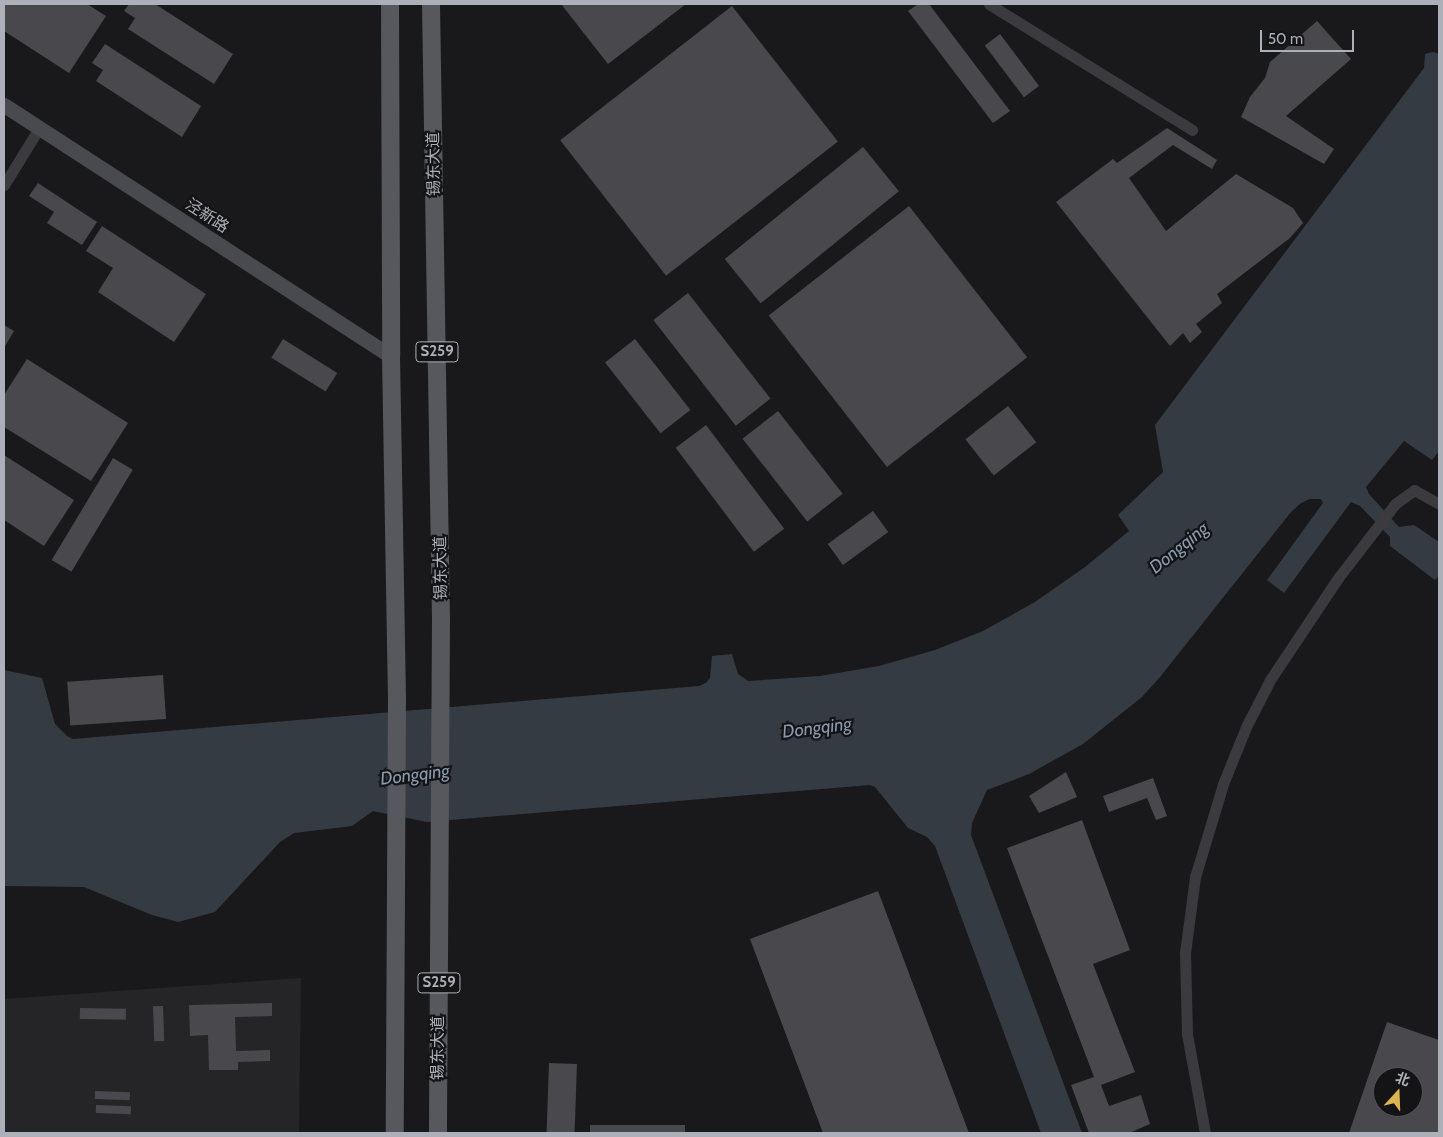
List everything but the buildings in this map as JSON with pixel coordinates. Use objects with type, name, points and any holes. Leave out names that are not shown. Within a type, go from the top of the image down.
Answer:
[{"type":"main road","name":"S259","points":[[390,4],[391,356],[396,697],[395,1133]]},
{"type":"main road","name":"锡东大道","points":[[431,4],[441,700],[438,1133]]},
{"type":"street","points":[[989,4],[1192,130]]},
{"type":"street","name":"泾新路","points":[[4,105],[391,356]]},
{"type":"street","points":[[4,185],[39,128]]},
{"type":"street","points":[[1205,1133],[1187,1034],[1185,953],[1195,876],[1223,784],[1246,727],[1270,680],[1338,578],[1394,504],[1414,490],[1439,504]]},
{"type":"shaded area","points":[[301,978],[299,1133],[4,1133],[4,999]]},
{"type":"water","name":"Dongqing","points":[[1433,52],[1439,54],[1439,451],[1432,460],[1404,441],[1366,487],[1369,494],[1399,527],[1414,525],[1439,542],[1439,576],[1435,580],[1390,546],[1390,537],[1360,506],[1351,502],[1284,593],[1267,580],[1323,503],[1321,499],[1310,499],[1301,503],[1291,512],[1142,697],[1083,744],[1029,774],[987,790],[972,823],[971,835],[1082,1133],[1041,1133],[935,846],[927,837],[908,828],[875,787],[870,785],[427,822],[373,811],[352,826],[294,833],[280,842],[215,912],[178,922],[152,915],[84,887],[4,886],[4,670],[42,678],[55,724],[67,736],[73,739],[699,686],[706,683],[710,678],[712,656],[732,654],[738,674],[748,681],[820,676],[879,666],[935,650],[983,631],[1035,602],[1085,567],[1129,531],[1118,515],[1163,472],[1155,425],[1424,68],[1425,54]]}]
